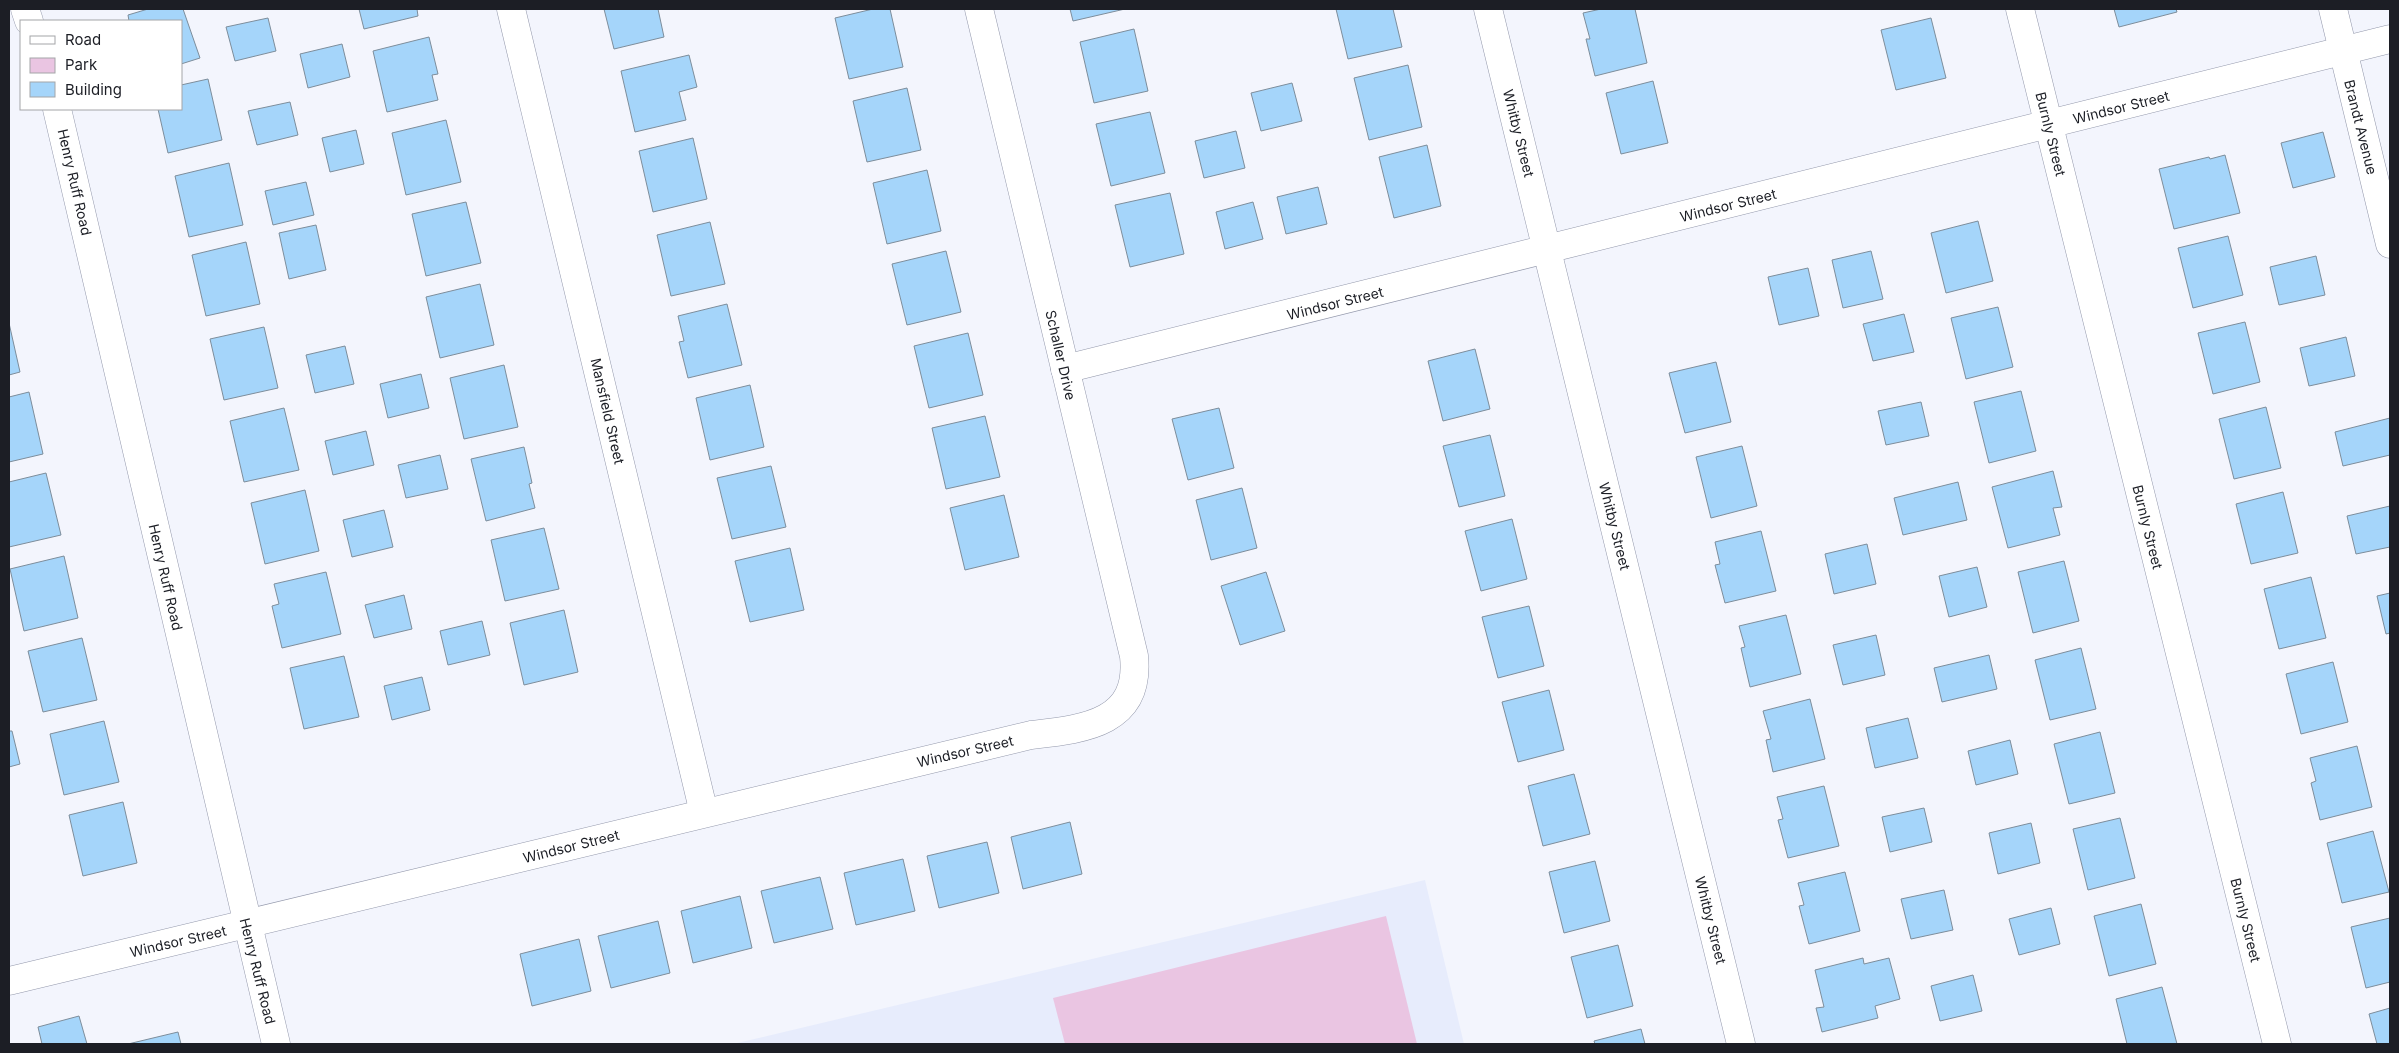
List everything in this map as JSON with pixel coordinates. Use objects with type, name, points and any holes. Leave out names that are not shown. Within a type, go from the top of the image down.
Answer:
[{"type":"street","name":"Mansfield Street","points":[[511,9],[704,813]]},
{"type":"street","name":"Schaller Drive","points":[[979,9],[1134,656],[1136,672],[1133,688],[1126,700]]},
{"type":"street","name":"Whitby Street","points":[[1488,9],[1741,1044]]},
{"type":"street","name":"Burnly Street","points":[[2020,9],[2277,1044]]},
{"type":"street","name":"Brandt Avenue","points":[[2333,9],[2390,244]]},
{"type":"street","name":"Windsor Street","points":[[1065,369],[2390,39]]},
{"type":"street","name":"Henry Ruff Road","points":[[57,110],[246,924],[276,1044]]},
{"type":"street","name":"Windsor Street","points":[[9,981],[1031,735],[1069,731],[1102,722],[1117,711],[1126,700]]},
{"type":"shaded area","points":[[1425,880],[1464,1044],[733,1044]]},
{"type":"green space","points":[[1386,916],[1417,1044],[1065,1044],[1053,998]]},
{"type":"building","points":[[148,9],[183,9],[200,58],[182,64],[182,20],[129,20],[128,15]]},
{"type":"building","points":[[359,9],[417,9],[418,16],[364,29]]},
{"type":"building","points":[[604,9],[658,9],[664,37],[614,49]]},
{"type":"building","points":[[873,9],[890,9],[903,67],[849,79],[835,18]]},
{"type":"building","points":[[1070,9],[1125,9],[1073,21]]},
{"type":"building","points":[[1336,9],[1393,9],[1402,47],[1348,59]]},
{"type":"building","points":[[1601,9],[1635,9],[1647,63],[1595,76],[1586,39],[1590,39],[1583,13]]},
{"type":"building","points":[[2114,9],[2176,9],[2177,12],[2119,27]]},
{"type":"building","points":[[268,18],[276,51],[235,61],[226,27]]},
{"type":"building","points":[[1931,18],[1946,78],[1896,90],[1881,30]]},
{"type":"building","points":[[1134,29],[1148,91],[1094,103],[1080,42]]},
{"type":"building","points":[[429,37],[438,74],[432,75],[438,100],[387,112],[373,51]]},
{"type":"building","points":[[342,44],[350,77],[308,88],[300,54]]},
{"type":"building","points":[[689,55],[697,87],[679,92],[686,120],[635,132],[621,71]]},
{"type":"building","points":[[1408,65],[1422,127],[1369,140],[1354,78]]},
{"type":"building","points":[[208,79],[222,140],[168,153],[158,110],[182,110],[182,85]]},
{"type":"building","points":[[1653,81],[1668,143],[1621,154],[1606,93]]},
{"type":"building","points":[[1292,83],[1302,121],[1261,131],[1251,93]]},
{"type":"building","points":[[907,88],[921,150],[867,162],[853,101]]},
{"type":"building","points":[[290,102],[298,135],[257,145],[248,111]]},
{"type":"building","points":[[1150,112],[1165,173],[1111,186],[1096,124]]},
{"type":"building","points":[[446,120],[461,182],[406,195],[392,133]]},
{"type":"building","points":[[356,130],[364,164],[330,172],[322,138]]},
{"type":"building","points":[[1236,131],[1245,168],[1204,178],[1195,141]]},
{"type":"building","points":[[2323,132],[2335,177],[2293,188],[2281,143]]},
{"type":"building","points":[[693,138],[707,199],[653,212],[639,151]]},
{"type":"building","points":[[1427,145],[1441,206],[1394,218],[1379,157]]},
{"type":"building","points":[[2225,155],[2240,213],[2174,229],[2159,169]]},
{"type":"building","points":[[229,163],[243,225],[189,237],[175,176]]},
{"type":"building","points":[[927,170],[941,231],[887,244],[873,183]]},
{"type":"building","points":[[306,182],[314,215],[273,225],[265,191]]},
{"type":"building","points":[[1318,187],[1327,224],[1286,234],[1277,197]]},
{"type":"building","points":[[1170,193],[1184,254],[1130,267],[1115,205]]},
{"type":"building","points":[[466,202],[481,263],[426,276],[412,214]]},
{"type":"building","points":[[1253,202],[1263,239],[1225,249],[1216,212]]},
{"type":"building","points":[[1978,221],[1993,281],[1946,293],[1931,233]]},
{"type":"building","points":[[710,222],[725,284],[671,296],[657,235]]},
{"type":"building","points":[[316,225],[326,270],[289,279],[279,233]]},
{"type":"building","points":[[2228,236],[2243,295],[2193,308],[2178,248]]},
{"type":"building","points":[[246,242],[260,304],[206,316],[192,255]]},
{"type":"building","points":[[946,251],[961,312],[907,325],[892,264]]},
{"type":"building","points":[[1871,251],[1883,299],[1843,308],[1832,260]]},
{"type":"building","points":[[2316,256],[2325,295],[2279,305],[2270,267]]},
{"type":"building","points":[[1808,268],[1819,316],[1779,325],[1768,277]]},
{"type":"building","points":[[480,284],[494,345],[440,358],[426,297]]},
{"type":"building","points":[[727,304],[742,365],[688,378],[679,342],[684,341],[678,316]]},
{"type":"building","points":[[1998,307],[2013,367],[1966,379],[1951,318]]},
{"type":"building","points":[[1904,314],[1914,352],[1873,361],[1863,324]]},
{"type":"building","points":[[2245,322],[2260,382],[2213,394],[2198,333]]},
{"type":"building","points":[[9,323],[20,372],[9,375]]},
{"type":"building","points":[[264,327],[278,388],[224,400],[210,339]]},
{"type":"building","points":[[968,333],[983,395],[929,408],[914,346]]},
{"type":"building","points":[[2346,337],[2355,376],[2309,386],[2300,348]]},
{"type":"building","points":[[345,346],[354,384],[315,393],[306,355]]},
{"type":"building","points":[[1475,349],[1490,409],[1443,421],[1428,361]]},
{"type":"building","points":[[1716,362],[1731,422],[1685,433],[1669,373]]},
{"type":"building","points":[[504,365],[518,427],[464,439],[450,378]]},
{"type":"building","points":[[421,374],[429,408],[388,418],[380,384]]},
{"type":"building","points":[[750,385],[764,447],[710,460],[696,398]]},
{"type":"building","points":[[2021,391],[2036,451],[1989,463],[1974,402]]},
{"type":"building","points":[[29,392],[43,454],[9,462],[9,397]]},
{"type":"building","points":[[1921,402],[1929,436],[1886,445],[1878,411]]},
{"type":"building","points":[[2266,407],[2281,468],[2234,479],[2219,419]]},
{"type":"building","points":[[284,408],[299,470],[244,482],[230,421]]},
{"type":"building","points":[[1219,408],[1234,468],[1188,480],[1172,419]]},
{"type":"building","points":[[985,416],[1000,477],[946,489],[932,428]]},
{"type":"building","points":[[2390,418],[2390,455],[2343,466],[2335,432]]},
{"type":"building","points":[[366,431],[374,465],[333,475],[325,441]]},
{"type":"building","points":[[1490,435],[1505,496],[1459,507],[1443,446]]},
{"type":"building","points":[[1742,446],[1757,506],[1711,518],[1696,457]]},
{"type":"building","points":[[524,447],[532,483],[529,484],[535,508],[486,521],[471,459]]},
{"type":"building","points":[[440,455],[448,489],[406,498],[398,465]]},
{"type":"building","points":[[771,466],[786,527],[732,539],[717,478]]},
{"type":"building","points":[[2053,471],[2062,507],[2053,508],[2060,535],[2008,548],[1992,487]]},
{"type":"building","points":[[46,473],[61,535],[9,547],[9,482]]},
{"type":"building","points":[[1958,482],[1967,520],[1903,535],[1894,498]]},
{"type":"building","points":[[1242,488],[1257,548],[1211,560],[1196,500]]},
{"type":"building","points":[[305,490],[319,551],[265,564],[251,503]]},
{"type":"building","points":[[2283,492],[2298,553],[2251,564],[2236,504]]},
{"type":"building","points":[[1004,495],[1019,557],[965,570],[950,508]]},
{"type":"building","points":[[2390,506],[2390,547],[2356,554],[2347,516]]},
{"type":"building","points":[[384,510],[393,547],[352,557],[343,520]]},
{"type":"building","points":[[1512,519],[1527,579],[1481,591],[1465,531]]},
{"type":"building","points":[[544,528],[559,589],[505,601],[491,540]]},
{"type":"building","points":[[1761,531],[1776,591],[1725,603],[1715,565],[1720,564],[1715,542]]},
{"type":"building","points":[[1867,544],[1876,584],[1834,594],[1825,554]]},
{"type":"building","points":[[790,548],[804,610],[750,622],[735,561]]},
{"type":"building","points":[[64,556],[78,618],[24,631],[10,569]]},
{"type":"building","points":[[2064,561],[2079,621],[2033,633],[2018,572]]},
{"type":"building","points":[[1977,567],[1987,607],[1949,617],[1939,576]]},
{"type":"building","points":[[326,572],[341,634],[282,648],[272,606],[279,604],[274,584]]},
{"type":"building","points":[[1266,572],[1285,631],[1240,645],[1221,586]]},
{"type":"building","points":[[2311,577],[2326,638],[2279,649],[2264,589]]},
{"type":"building","points":[[2390,593],[2390,633],[2386,634],[2377,596]]},
{"type":"building","points":[[404,595],[412,629],[374,638],[365,605]]},
{"type":"building","points":[[1529,606],[1544,666],[1498,678],[1482,617]]},
{"type":"building","points":[[564,610],[578,672],[524,685],[510,623]]},
{"type":"building","points":[[1786,615],[1801,674],[1750,687],[1741,648],[1745,647],[1739,626]]},
{"type":"building","points":[[482,621],[490,655],[448,665],[440,631]]},
{"type":"building","points":[[1876,635],[1885,675],[1843,685],[1833,645]]},
{"type":"building","points":[[82,638],[97,700],[43,712],[28,651]]},
{"type":"building","points":[[2081,648],[2096,709],[2050,720],[2035,660]]},
{"type":"building","points":[[1989,655],[1997,689],[1942,702],[1934,668]]},
{"type":"building","points":[[344,656],[359,717],[304,729],[290,668]]},
{"type":"building","points":[[2333,662],[2348,722],[2301,734],[2286,674]]},
{"type":"building","points":[[422,677],[430,710],[392,720],[384,686]]},
{"type":"building","points":[[1549,690],[1564,750],[1518,762],[1502,702]]},
{"type":"building","points":[[1810,699],[1825,759],[1773,772],[1766,740],[1771,739],[1763,711]]},
{"type":"building","points":[[1908,718],[1918,758],[1875,768],[1866,728]]},
{"type":"building","points":[[104,721],[119,782],[64,795],[50,734]]},
{"type":"building","points":[[9,731],[12,731],[20,764],[9,767]]},
{"type":"building","points":[[2100,732],[2115,793],[2069,804],[2054,744]]},
{"type":"building","points":[[2010,740],[2018,774],[1976,785],[1968,751]]},
{"type":"building","points":[[2357,746],[2372,807],[2320,820],[2311,783],[2316,781],[2310,758]]},
{"type":"building","points":[[1574,774],[1590,834],[1543,846],[1528,786]]},
{"type":"building","points":[[1824,786],[1839,846],[1788,858],[1778,820],[1783,819],[1777,797]]},
{"type":"building","points":[[123,802],[137,863],[83,876],[69,815]]},
{"type":"building","points":[[1924,808],[1932,842],[1890,852],[1882,817]]},
{"type":"building","points":[[2120,818],[2135,878],[2088,890],[2073,829]]},
{"type":"building","points":[[1070,822],[1082,874],[1023,889],[1011,837]]},
{"type":"building","points":[[2031,823],[2040,863],[1998,874],[1989,833]]},
{"type":"building","points":[[2373,831],[2389,892],[2342,903],[2327,843]]},
{"type":"building","points":[[987,842],[999,893],[939,908],[927,856]]},
{"type":"building","points":[[903,859],[915,911],[856,925],[844,873]]},
{"type":"building","points":[[1595,861],[1610,921],[1564,933],[1549,872]]},
{"type":"building","points":[[1845,872],[1860,931],[1809,944],[1799,906],[1804,905],[1798,883]]},
{"type":"building","points":[[820,877],[833,929],[774,943],[761,891]]},
{"type":"building","points":[[1944,890],[1953,930],[1911,939],[1901,899]]},
{"type":"building","points":[[740,896],[752,948],[693,963],[681,911]]},
{"type":"building","points":[[2141,904],[2156,964],[2109,976],[2094,916]]},
{"type":"building","points":[[2051,908],[2060,944],[2019,955],[2009,919]]},
{"type":"building","points":[[2390,918],[2390,982],[2366,988],[2351,927]]},
{"type":"building","points":[[658,921],[670,973],[611,988],[598,936]]},
{"type":"building","points":[[579,939],[591,991],[532,1006],[520,954]]},
{"type":"building","points":[[1618,945],[1633,1006],[1587,1018],[1571,957]]},
{"type":"building","points":[[1863,958],[1864,964],[1889,958],[1900,999],[1875,1006],[1878,1018],[1822,1032],[1816,1008],[1824,1007],[1815,970]]},
{"type":"building","points":[[1973,975],[1982,1011],[1940,1021],[1931,986]]},
{"type":"building","points":[[2162,987],[2177,1044],[2127,1044],[2116,999]]},
{"type":"building","points":[[2390,1008],[2390,1044],[2377,1044],[2369,1014]]},
{"type":"building","points":[[79,1016],[87,1044],[42,1044],[38,1027]]},
{"type":"building","points":[[1641,1029],[1645,1044],[1595,1044],[1594,1041]]},
{"type":"building","points":[[178,1032],[181,1044],[128,1044]]}]
